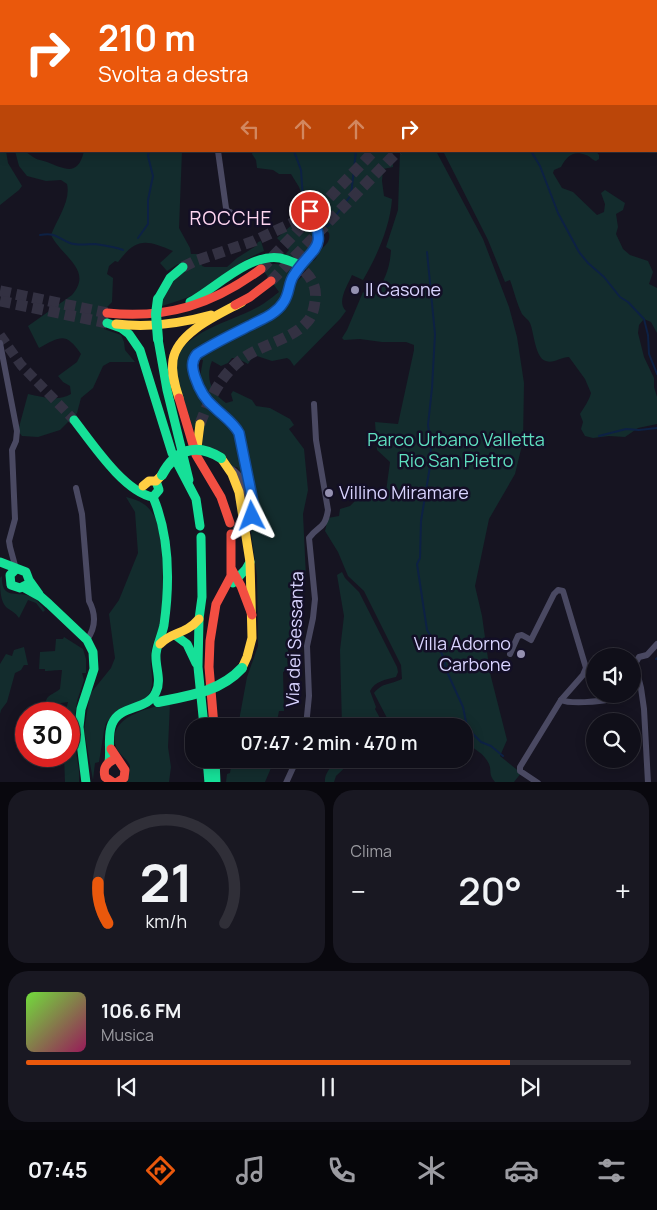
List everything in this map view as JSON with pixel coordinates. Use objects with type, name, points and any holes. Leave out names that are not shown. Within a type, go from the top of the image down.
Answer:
[{"type":"main road","points":[[163,314],[197,299],[245,266],[259,259],[276,257],[295,263]]},
{"type":"main road","points":[[183,267],[170,278],[158,299],[156,314],[158,339],[167,390],[191,486],[197,501],[201,531],[202,597],[199,619],[198,667],[203,718]]},
{"type":"main road","points":[[107,318],[163,314],[186,309],[212,300],[242,284],[261,269]]},
{"type":"main road","points":[[230,523],[227,508],[220,492],[195,454],[171,368],[178,346],[188,335],[242,302],[271,281]]},
{"type":"main road","points":[[107,318],[152,327],[173,325],[211,315],[242,302]]},
{"type":"main road","points":[[107,318],[129,334],[140,350],[172,453],[178,468],[191,486]]},
{"type":"main road","points":[[74,420],[121,479],[128,485],[156,495],[159,490],[159,478],[172,460],[184,451],[191,449],[205,450],[221,458],[228,467],[239,492],[250,562],[252,615],[250,648],[242,668],[232,680],[217,687],[125,709],[114,718],[109,734],[114,762]]},
{"type":"main road","points":[[199,462],[197,440],[200,424]]},
{"type":"main road","points":[[145,703],[153,698],[157,689],[156,656],[160,644],[165,611],[166,553],[158,509],[147,492],[149,480],[159,478]]},
{"type":"main road","points":[[213,718],[210,641],[214,609],[228,583],[232,570],[231,534]]},
{"type":"main road","points":[[0,562],[13,572]]},
{"type":"main road","points":[[222,592],[239,578],[250,562]]},
{"type":"main road","points":[[13,572],[22,569],[26,572],[26,584],[87,640],[93,652],[94,669],[81,709],[79,727],[86,782]]},
{"type":"main road","points":[[232,570],[239,578],[252,615]]},
{"type":"main road","points":[[13,572],[11,585],[17,588],[26,584]]},
{"type":"main road","points":[[160,644],[166,638],[188,631],[199,619]]},
{"type":"main road","points":[[175,636],[184,641],[190,648],[198,667]]},
{"type":"main road","points":[[114,762],[126,767],[126,771],[114,782],[104,774],[104,770],[114,762]]},
{"type":"main road","points":[[208,768],[209,782]]},
{"type":"main road","points":[[215,768],[216,782]]},
{"type":"street","points":[[218,152],[226,208],[230,212]]},
{"type":"street","points":[[228,467],[235,471],[242,479],[250,513],[254,516],[255,512],[239,433],[232,422],[213,407],[202,394],[194,375],[193,362],[197,354],[272,313],[284,303],[289,293],[292,277],[315,250],[318,242],[319,233],[317,227],[306,207]]},
{"type":"street","points":[[0,343],[17,430],[16,441],[12,450],[15,519],[9,541],[13,572]]},
{"type":"street","name":"Via dei Sessanta","points":[[307,718],[307,646],[315,599],[309,538],[321,529],[326,521],[328,510],[316,440],[314,404]]},
{"type":"street","points":[[76,488],[82,514],[89,601],[94,619],[93,628],[87,640]]},
{"type":"street","points":[[510,654],[518,636],[522,635],[531,640],[554,594],[558,590],[563,591],[586,668],[583,675],[561,700],[519,768],[538,782]]},
{"type":"street","points":[[641,657],[647,655],[657,644]]},
{"type":"street","points":[[641,688],[648,782]]},
{"type":"street","points":[[561,700],[566,702],[586,701]]},
{"type":"street","points":[[286,782],[293,768]]},
{"type":"green space","points":[[0,152],[6,152],[8,163],[22,186],[0,205]]},
{"type":"green space","points":[[15,152],[26,152],[34,158],[70,169],[78,165],[84,152],[182,152],[179,228],[190,248],[191,254],[198,254],[202,266],[227,267],[256,246],[258,242],[261,241],[264,251],[242,262],[200,292],[159,307],[162,295],[185,268],[178,264],[167,271],[160,263],[173,251],[149,243],[142,243],[131,248],[118,262],[115,261],[109,266],[107,274],[113,278],[112,302],[106,308],[104,329],[121,335],[125,350],[135,362],[110,362],[103,366],[93,388],[81,398],[77,413],[60,430],[38,437],[22,436],[18,431],[28,394],[61,398],[71,394],[70,386],[58,376],[77,362],[81,354],[71,342],[63,338],[39,348],[28,326],[72,295],[78,286],[79,278],[74,264],[51,235],[67,197],[67,184],[61,180],[46,181],[27,176],[19,166]]},
{"type":"green space","points":[[253,152],[393,152],[393,167],[383,169],[384,196],[392,199],[386,231],[363,280],[352,275],[342,298],[343,307],[346,311],[340,319],[294,366],[287,358],[272,361],[254,355],[248,364],[237,358],[232,358],[228,363],[221,366],[212,361],[210,367],[209,379],[213,389],[221,399],[226,403],[233,401],[231,394],[233,391],[252,400],[256,406],[270,408],[290,419],[294,425],[289,429],[304,449],[308,490],[303,514],[306,577],[298,581],[302,607],[296,609],[287,656],[288,669],[283,672],[284,711],[279,711],[278,718],[239,718],[247,677],[258,646],[257,576],[250,525],[256,524],[260,519],[260,511],[251,490],[251,472],[245,438],[237,423],[215,404],[202,384],[200,377],[203,360],[198,359],[207,351],[218,346],[216,342],[195,351],[190,359],[191,369],[204,392],[235,431],[240,448],[244,477],[237,467],[232,467],[202,445],[204,431],[193,428],[177,368],[177,361],[181,351],[197,335],[245,314],[279,292],[260,266],[278,264],[295,269],[290,279],[294,284],[307,272],[303,266],[283,257],[289,250],[277,238],[294,223],[308,215],[314,224],[316,234],[310,254],[313,261],[328,241],[329,233],[320,226],[291,174],[279,174],[273,170],[257,168]]},
{"type":"green space","name":"Parco Urbano Valletta Rio San Pietro","points":[[400,152],[437,152],[483,239],[509,307],[517,337],[524,383],[523,441],[515,474],[489,519],[475,586],[482,616],[490,673],[507,740],[500,756],[521,773],[514,782],[495,782],[489,764],[473,748],[473,718],[387,718],[374,693],[384,685],[402,679],[401,665],[364,591],[348,576],[338,552],[325,531],[328,518],[339,516],[340,509],[350,506],[357,499],[378,497],[385,499],[390,462],[377,450],[375,422],[398,424],[414,345],[406,342],[382,342],[360,339],[344,340],[342,338],[363,292],[373,298],[383,281],[388,269],[391,250],[386,247],[398,210]]},
{"type":"green space","points":[[444,152],[597,152],[599,159],[596,161],[586,155],[577,153],[571,155],[553,173],[562,188],[573,192],[597,215],[604,212],[605,204],[601,193],[605,190],[625,203],[623,210],[616,214],[618,227],[616,234],[623,249],[630,255],[648,261],[653,272],[649,284],[657,288],[657,333],[651,322],[644,319],[639,325],[638,333],[644,357],[654,378],[657,397],[657,424],[638,428],[625,437],[593,438],[585,436],[581,429],[583,422],[580,414],[591,393],[585,379],[569,357],[549,362],[542,359],[539,355],[530,323],[522,314],[510,280],[505,282],[488,240]]},
{"type":"green space","points":[[126,497],[145,505],[157,522],[162,564],[162,616],[152,648],[152,687],[150,692],[147,697],[111,717],[106,723],[99,762],[95,763],[93,780],[84,730],[90,694],[111,668],[115,658],[109,614],[119,600],[138,553],[135,512]]},
{"type":"green space","points":[[342,572],[345,578],[359,592],[397,667],[396,677],[378,683],[370,691],[380,718],[342,718],[340,650],[344,616],[337,575]]},
{"type":"green space","points":[[2,576],[2,584],[7,592],[32,597],[45,610],[43,612],[36,603],[28,600],[19,618],[6,607],[3,601],[0,586],[0,578]]},
{"type":"green space","points":[[64,637],[83,649],[86,659],[86,673],[82,673],[84,680],[77,702],[46,702],[48,697],[60,689],[62,670],[45,671],[45,669],[39,669],[40,652],[55,651],[56,639],[63,639]]},
{"type":"green space","points":[[24,647],[28,665],[24,665],[21,670],[15,673],[7,702],[0,714],[0,664],[6,654],[12,656],[14,650]]},
{"type":"green space","points":[[170,703],[168,747],[171,767],[169,782],[126,782],[130,766],[116,747],[115,736],[117,728],[132,715]]},
{"type":"green space","points":[[64,767],[78,767],[79,782],[65,782]]},
{"type":"green space","points":[[231,768],[271,768],[265,782],[226,782],[227,774],[230,773]]},
{"type":"green space","points":[[330,768],[344,768],[336,776],[334,782],[325,782]]},
{"type":"waterway","points":[[138,238],[148,224],[148,200],[153,176],[149,152]]},
{"type":"waterway","points":[[294,152],[301,170],[304,205]]},
{"type":"waterway","points":[[308,214],[310,229],[328,226],[351,195],[356,152]]},
{"type":"waterway","points":[[532,152],[540,166],[558,213],[579,252],[604,277],[620,297],[628,302],[644,319],[648,335],[649,354],[657,374]]},
{"type":"waterway","points":[[40,235],[53,235],[73,244],[95,244],[123,250]]},
{"type":"waterway","points":[[427,252],[435,334],[428,425],[431,445],[430,466],[421,521],[420,558],[417,564],[427,630],[442,654],[448,674],[463,707],[466,722],[473,734],[481,742],[491,746],[503,756]]},
{"type":"waterway","points":[[599,436],[626,429],[657,428]]},
{"type":"tunnel","points":[[261,269],[373,152]]},
{"type":"tunnel","points":[[271,281],[397,152]]},
{"type":"tunnel","points":[[183,267],[195,261],[254,241],[305,217]]},
{"type":"tunnel","points":[[200,424],[214,392],[235,365],[252,353],[292,334],[310,318],[315,304],[315,289],[308,275],[295,263]]},
{"type":"tunnel","points":[[0,291],[107,313]]},
{"type":"tunnel","points":[[0,301],[107,323]]},
{"type":"tunnel","points":[[0,335],[21,365],[74,420]]},
{"type":"traffic: fast","points":[[190,302],[233,273],[257,261],[268,258],[280,258],[295,263]]},
{"type":"traffic: fast","points":[[158,299],[170,278],[183,267]]},
{"type":"traffic: fast","points":[[158,299],[156,314],[158,339]]},
{"type":"traffic: fast","points":[[107,323],[121,328],[129,334],[140,350],[172,453],[196,499],[200,526]]},
{"type":"traffic: fast","points":[[158,339],[167,390],[189,480]]},
{"type":"traffic: fast","points":[[74,420],[120,477],[142,493],[153,497],[159,512],[166,544],[167,592],[164,625],[156,654],[158,687],[152,698],[141,705],[121,713],[112,724],[109,762]]},
{"type":"traffic: fast","points":[[162,475],[173,460],[187,451],[203,450],[221,458]]},
{"type":"traffic: fast","points":[[153,497],[159,490],[156,481]]},
{"type":"traffic: fast","points":[[201,537],[202,597],[199,619],[198,667],[203,718]]},
{"type":"traffic: fast","points":[[0,562],[26,572],[39,594]]},
{"type":"traffic: fast","points":[[233,583],[250,562]]},
{"type":"traffic: fast","points":[[16,569],[10,575],[11,585],[20,588],[26,585]]},
{"type":"traffic: fast","points":[[23,587],[49,604],[87,640],[93,652],[94,669],[81,709],[79,727],[86,782]]},
{"type":"traffic: fast","points":[[175,635],[187,644],[196,663]]},
{"type":"traffic: fast","points":[[158,702],[214,688],[224,683],[242,668]]},
{"type":"traffic: fast","points":[[208,768],[209,782]]},
{"type":"traffic: fast","points":[[215,768],[216,782]]},
{"type":"traffic: slow","points":[[179,398],[173,370],[176,350],[182,341],[201,325],[242,302]]},
{"type":"traffic: slow","points":[[116,324],[140,326],[164,324],[211,315]]},
{"type":"traffic: slow","points":[[197,448],[200,424]]},
{"type":"traffic: slow","points":[[221,458],[232,474],[239,492],[250,562],[252,638],[242,668]]},
{"type":"traffic: slow","points":[[143,486],[149,481],[156,481],[162,475]]},
{"type":"traffic: slow","points":[[160,644],[189,628],[199,619]]},
{"type":"traffic: jam","points":[[107,313],[149,314],[188,307],[225,292],[261,269]]},
{"type":"traffic: jam","points":[[235,305],[250,297],[271,281]]},
{"type":"traffic: jam","points":[[179,398],[196,455],[221,497],[230,523]]},
{"type":"traffic: jam","points":[[213,718],[209,667],[210,641],[216,604],[231,576],[231,534]]},
{"type":"traffic: jam","points":[[232,570],[241,586],[252,615]]},
{"type":"traffic: jam","points":[[111,749],[125,770],[124,778],[118,782]]},
{"type":"traffic: jam","points":[[112,782],[105,777],[104,772],[106,765],[113,760]]},
{"type":"place","name":"Il Casone","points":[[355,290]]},
{"type":"place","name":"Villino Miramare","points":[[329,493]]},
{"type":"place","name":"Villa Adorno Carbone","points":[[521,654]]},
{"type":"district","name":"ROCCHE","points":[[231,218]]},
{"type":"route","points":[[252,516],[254,516],[255,512],[239,433],[232,422],[213,407],[202,394],[192,366],[197,354],[280,308],[289,293],[292,277],[315,250],[318,242],[319,233],[310,211]]}]
